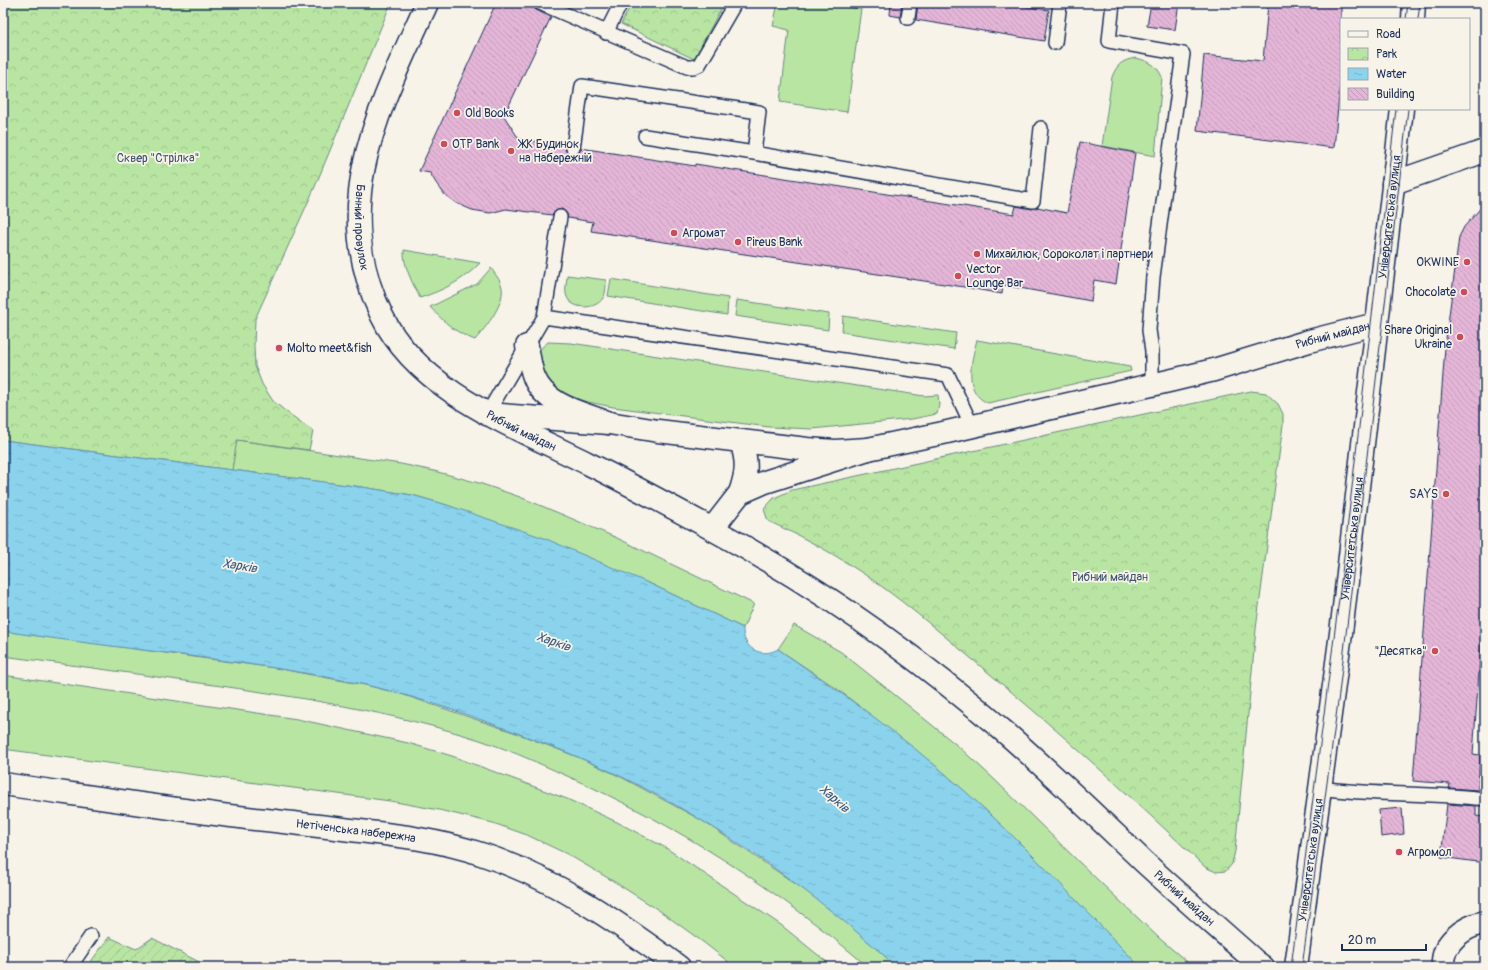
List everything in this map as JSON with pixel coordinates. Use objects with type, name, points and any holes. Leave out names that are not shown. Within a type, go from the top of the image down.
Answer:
[{"type":"street","name":"Банний провулок","points":[[427,3],[394,75],[368,145],[360,190],[358,237],[363,263],[376,302],[392,334],[422,369],[487,414]]},
{"type":"street","points":[[1412,18],[1414,3]]},
{"type":"street","name":"Університетська вулиця","points":[[1296,967],[1341,633],[1402,110]]},
{"type":"street","points":[[1393,183],[1485,151]]},
{"type":"street","name":"Рибний майдан","points":[[487,414],[609,423],[741,441],[835,451],[868,448],[972,426],[1214,370],[1308,341],[1371,324],[1376,324]]},
{"type":"street","points":[[527,346],[534,377],[545,394],[560,404],[609,423]]},
{"type":"street","name":"Рибний майдан","points":[[487,414],[639,489],[743,546],[875,629],[1005,732],[1145,862],[1263,967]]},
{"type":"street","points":[[712,529],[740,493],[746,477],[746,458],[741,441]]},
{"type":"street","points":[[740,493],[765,482],[868,448]]},
{"type":"street","name":"Нетіченська набережна","points":[[3,784],[180,810],[380,833],[458,846],[516,867],[550,883],[616,922],[679,967]]},
{"type":"street","points":[[1443,967],[1444,954],[1454,938],[1465,929],[1485,922]]},
{"type":"lane","points":[[540,3],[687,67],[699,65],[735,3]]},
{"type":"lane","points":[[606,33],[621,3]]},
{"type":"lane","points":[[908,18],[910,3]]},
{"type":"lane","points":[[1055,43],[1060,3]]},
{"type":"lane","points":[[1112,3],[1109,41],[1183,54],[1153,277],[1149,330],[1152,351],[1152,385]]},
{"type":"lane","points":[[573,148],[582,86],[759,112],[754,153]]},
{"type":"lane","points":[[645,136],[754,153],[1033,201],[1041,128]]},
{"type":"lane","points":[[487,414],[544,317],[560,217]]},
{"type":"lane","points":[[544,317],[948,375],[972,426]]},
{"type":"lane","points":[[1320,788],[1345,792],[1439,795],[1485,799]]},
{"type":"lane","points":[[70,967],[91,936]]},
{"type":"green space","name":"Сквер \"Стрілка\"","points":[[3,3],[391,3],[314,189],[255,319],[255,366],[262,384],[273,401],[313,431],[309,450],[237,440],[232,470],[3,440]]},
{"type":"green space","points":[[632,3],[724,3],[694,59],[621,24]]},
{"type":"green space","points":[[778,3],[831,3],[830,5],[861,9],[847,112],[780,102],[789,30],[773,26]]},
{"type":"green space","points":[[1136,58],[1152,64],[1158,69],[1162,77],[1155,156],[1102,146],[1112,77],[1121,63]]},
{"type":"green space","points":[[404,250],[480,263],[460,280],[437,292],[420,298],[407,269]]},
{"type":"green space","points":[[491,268],[501,284],[501,298],[494,314],[475,340],[462,334],[440,318],[430,307],[477,284]]},
{"type":"green space","points":[[567,275],[606,280],[603,298],[595,305],[584,307],[574,304],[570,301],[566,294]]},
{"type":"green space","points":[[611,279],[728,298],[727,315],[608,296]]},
{"type":"green space","points":[[737,300],[829,314],[828,330],[735,316]]},
{"type":"green space","points":[[843,316],[956,333],[954,349],[842,332]]},
{"type":"green space","points":[[977,340],[1130,367],[1131,371],[988,403],[980,398],[975,392],[972,384],[971,367]]},
{"type":"green space","points":[[548,342],[571,343],[924,396],[938,395],[939,405],[937,414],[912,419],[812,429],[769,427],[613,407],[558,396],[547,388],[536,360],[540,349]]},
{"type":"green space","name":"Рибний майдан","points":[[1251,391],[1266,393],[1278,404],[1283,414],[1283,425],[1256,629],[1235,851],[1232,864],[1226,871],[1216,872],[1205,867],[1068,741],[935,628],[902,602],[840,559],[768,521],[764,509],[774,498],[792,490]]},
{"type":"green space","points":[[3,440],[237,440],[401,464],[434,471],[479,483],[520,497],[561,514],[617,538],[754,604],[743,628],[653,585],[447,505],[412,495],[362,487]]},
{"type":"green space","points":[[794,625],[841,652],[959,747],[1159,938],[1193,967],[1140,967],[991,815],[942,771],[836,688],[778,649]]},
{"type":"green space","points":[[3,631],[275,668],[365,685],[401,694],[516,733],[580,758],[621,777],[701,820],[812,895],[852,927],[897,967],[868,967],[834,938],[762,885],[686,837],[607,795],[492,744],[397,717],[327,703],[221,686],[3,656]]},
{"type":"green space","points":[[3,675],[297,719],[408,743],[452,756],[567,799],[617,822],[666,848],[781,925],[833,967],[735,967],[660,911],[613,881],[567,854],[527,835],[493,823],[439,810],[390,801],[3,749]]},
{"type":"green space","points":[[109,937],[136,949],[152,938],[209,967],[87,967]]},
{"type":"water","name":"Харків","points":[[3,440],[362,487],[412,495],[447,505],[544,538],[653,585],[743,628],[746,641],[754,650],[765,653],[778,649],[834,688],[915,749],[966,792],[1010,834],[1067,890],[1140,967],[897,967],[833,912],[730,838],[657,795],[620,776],[557,748],[462,713],[366,685],[231,661],[3,631]]},
{"type":"building","name":"ЖК Будинок на Набережній","points":[[496,3],[532,3],[536,10],[551,17],[504,116],[519,139],[565,146],[566,151],[571,156],[576,156],[581,148],[695,166],[695,164],[1014,214],[1016,206],[1032,209],[1037,207],[1067,213],[1080,142],[1135,153],[1116,284],[1094,280],[1091,301],[1003,285],[1002,294],[591,231],[593,222],[568,218],[567,214],[562,209],[557,210],[552,215],[506,209],[490,213],[472,210],[456,203],[445,195],[430,173],[419,171]]},
{"type":"building","points":[[891,3],[902,3],[900,17],[890,15]]},
{"type":"building","points":[[918,3],[1003,3],[1049,10],[1044,41],[916,20]]},
{"type":"building","points":[[1151,3],[1179,3],[1175,30],[1147,26]]},
{"type":"building","points":[[1268,3],[1341,3],[1340,85],[1334,148],[1197,131],[1204,55],[1263,61]]},
{"type":"building","points":[[1485,203],[1485,590],[1473,754],[1480,755],[1478,790],[1449,788],[1450,784],[1413,781],[1445,347],[1459,237],[1464,227]]},
{"type":"building","points":[[1447,804],[1476,806],[1476,816],[1485,817],[1485,863],[1441,857]]},
{"type":"building","points":[[1402,808],[1404,834],[1381,837],[1379,810]]},
{"type":"tram line","points":[[1406,18],[1408,3]]},
{"type":"tram line","points":[[1418,18],[1420,3]]},
{"type":"tram line","points":[[1291,967],[1339,599],[1396,110]]},
{"type":"tram line","points":[[1302,967],[1338,702],[1408,110]]},
{"type":"place","name":"Old Books","points":[[457,113]]},
{"type":"place","name":"OTP Bank","points":[[444,144]]},
{"type":"place","name":"ЖК Будинок на Набережній","points":[[511,151]]},
{"type":"place","name":"Агромат","points":[[674,233]]},
{"type":"place","name":"Pireus Bank","points":[[738,242]]},
{"type":"place","name":"Михайлюк, Сороколат і партнери","points":[[977,254]]},
{"type":"place","name":"OKWINE","points":[[1467,262]]},
{"type":"place","name":"Vector Lounge Bar","points":[[958,276]]},
{"type":"place","name":"Chocolate","points":[[1464,292]]},
{"type":"place","name":"Share Original Ukraine","points":[[1460,337]]},
{"type":"place","name":"Molto meet&fish","points":[[279,348]]},
{"type":"place","name":"SAYS","points":[[1446,494]]},
{"type":"place","name":"\"Десятка\"","points":[[1435,651]]},
{"type":"place","name":"Агромол","points":[[1399,852]]}]
